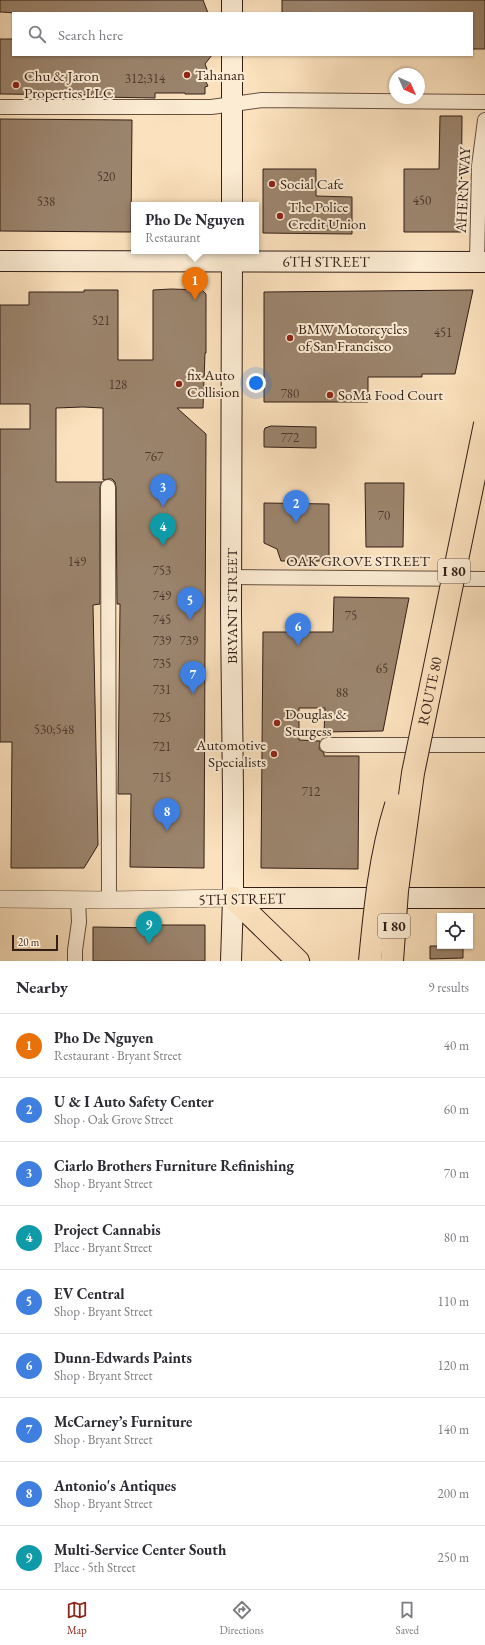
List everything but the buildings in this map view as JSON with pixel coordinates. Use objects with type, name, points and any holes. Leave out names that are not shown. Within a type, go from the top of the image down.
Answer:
[{"type":"highway","name":"ROUTE 80","points":[[392,961],[397,891],[413,773],[485,424]]},
{"type":"highway","points":[[370,961],[375,908],[382,861],[393,815],[424,718]]},
{"type":"highway","points":[[233,898],[298,961]]},
{"type":"main road","points":[[232,0],[232,12]]},
{"type":"main road","points":[[232,56],[232,202]]},
{"type":"main road","name":"6TH STREET","points":[[0,260],[232,256],[481,262]]},
{"type":"main road","name":"BRYANT STREET","points":[[231,961],[233,898],[232,256]]},
{"type":"main road","name":"5TH STREET","points":[[233,898],[485,898]]},
{"type":"street","points":[[0,107],[211,107],[262,100],[485,102]]},
{"type":"street","name":"AHERN WAY","points":[[481,262],[479,166],[485,120]]},
{"type":"street","points":[[108,487],[109,900]]},
{"type":"street","name":"OAK GROVE STREET","points":[[232,577],[485,579]]},
{"type":"street","points":[[328,745],[485,745]]},
{"type":"street","name":"5TH STREET","points":[[0,899],[109,900],[233,898]]},
{"type":"street","points":[[75,961],[79,922],[78,900]]},
{"type":"place","name":"Tahanan","points":[[187,75]]},
{"type":"place","name":"Chu & Jaron Properties LLC","points":[[16,85]]},
{"type":"place","name":"Social Cafe","points":[[272,184]]},
{"type":"place","name":"The Police Credit Union","points":[[280,216]]},
{"type":"place","name":"Pho De Nguyen","points":[[195,300]]},
{"type":"place","name":"BMW Motorcycles of San Francisco","points":[[290,338]]},
{"type":"place","name":"fix Auto Collision","points":[[179,384]]},
{"type":"place","name":"SoMa Food Court","points":[[330,395]]},
{"type":"place","name":"Ciarlo Brothers Furniture Refinishing","points":[[163,507]]},
{"type":"place","name":"U & I Auto Safety Center","points":[[296,523]]},
{"type":"place","name":"Project Cannabis","points":[[163,546]]},
{"type":"place","name":"EV Central","points":[[190,620]]},
{"type":"place","name":"Dunn-Edwards Paints","points":[[298,646]]},
{"type":"place","name":"McCarney’s Furniture","points":[[193,694]]},
{"type":"place","name":"Douglas & Sturgess","points":[[277,723]]},
{"type":"place","name":"Automotive Specialists","points":[[274,754]]},
{"type":"place","name":"Antonio's Antiques","points":[[167,831]]},
{"type":"place","name":"Multi-Service Center South","points":[[149,944]]}]
